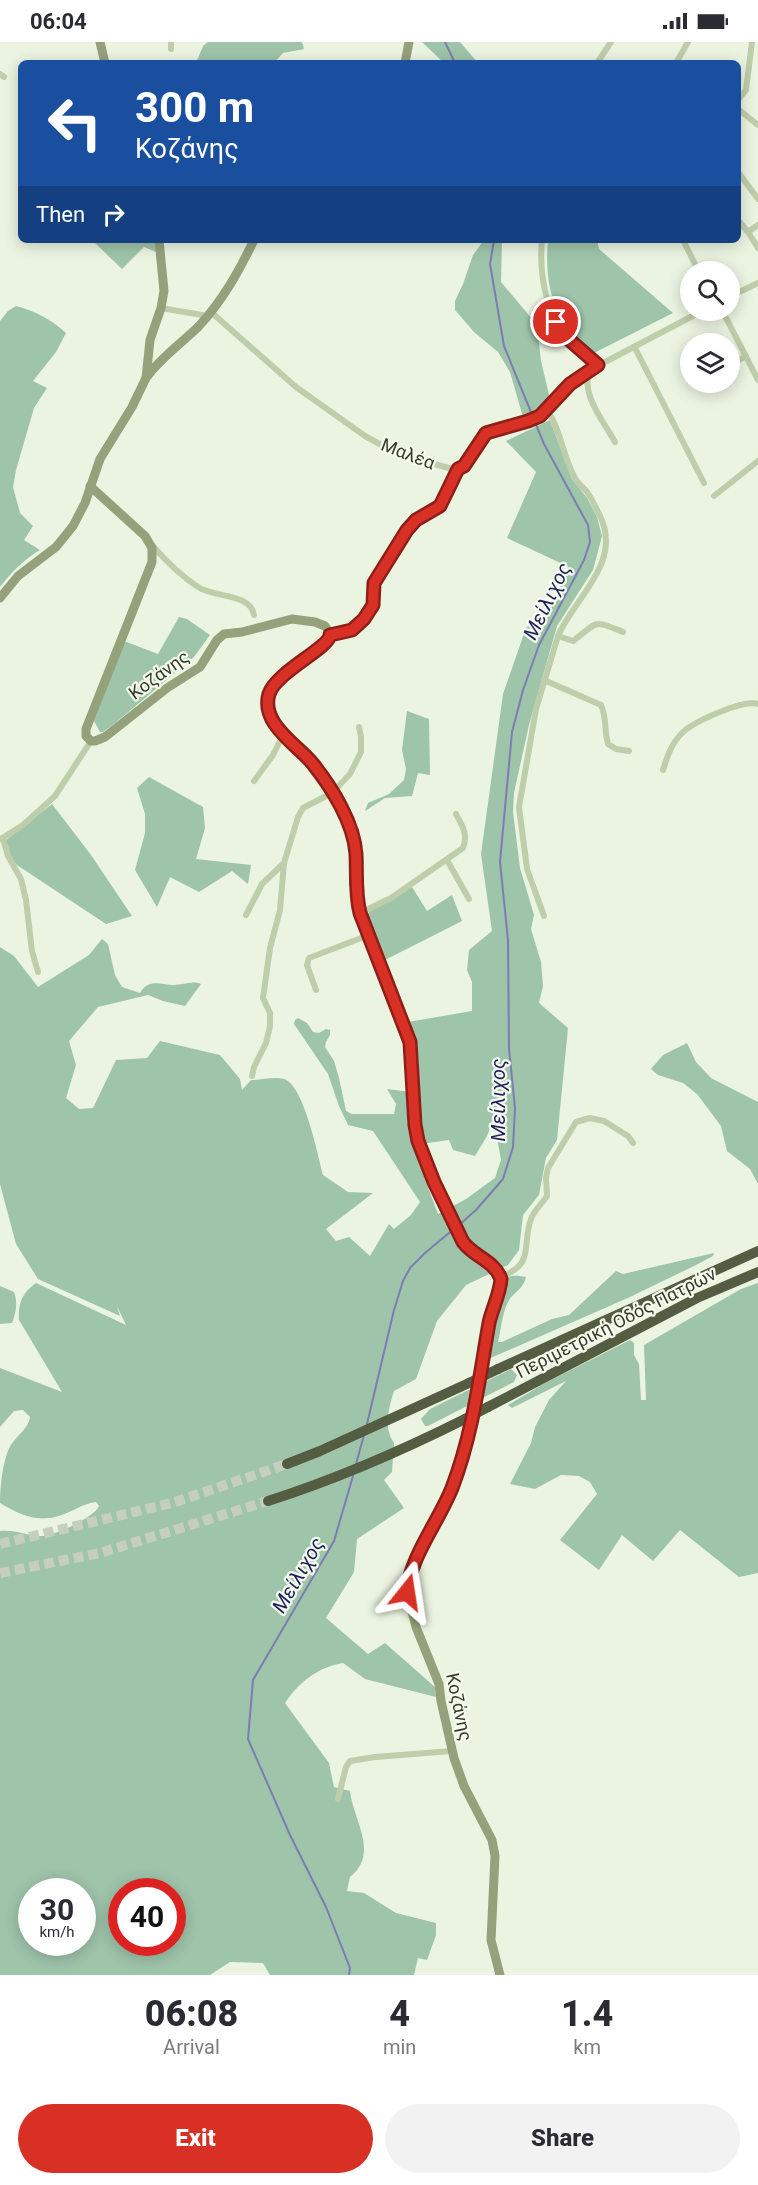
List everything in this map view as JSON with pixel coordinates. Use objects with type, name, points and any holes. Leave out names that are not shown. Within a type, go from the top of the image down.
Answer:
[{"type":"highway","name":"Περιμετρική Οδός Πατρών","points":[[287,1464],[758,1251]]},
{"type":"highway","name":"Περιμετρική Οδός Πατρών","points":[[268,1502],[383,1459],[465,1419],[697,1298],[758,1272]]},
{"type":"street","points":[[100,42],[104,60]]},
{"type":"street","points":[[406,60],[409,42]]},
{"type":"street","points":[[599,60],[612,42]]},
{"type":"street","points":[[678,60],[687,42]]},
{"type":"street","points":[[741,96],[746,90],[752,42]]},
{"type":"street","points":[[741,111],[758,125]]},
{"type":"street","points":[[741,176],[758,199]]},
{"type":"street","points":[[741,224],[758,248]]},
{"type":"street","points":[[748,232],[758,225]]},
{"type":"street","points":[[146,378],[150,340],[161,308],[164,283],[159,243]]},
{"type":"street","points":[[0,598],[23,572],[52,551],[67,535],[80,514],[100,459],[132,407],[146,378],[157,364],[209,314],[234,280],[252,243]]},
{"type":"street","points":[[542,243],[543,272],[554,317],[565,336],[595,367],[587,380],[589,393],[615,441]]},
{"type":"street","points":[[684,243],[694,261]]},
{"type":"street","points":[[740,292],[758,283]]},
{"type":"street","points":[[161,308],[209,314]]},
{"type":"street","name":"Μαλέα","points":[[209,314],[296,387],[366,436],[398,454],[458,469],[464,466],[486,433],[538,417],[570,384],[595,367],[684,321]]},
{"type":"street","points":[[728,321],[758,380]]},
{"type":"street","points":[[635,348],[704,483]]},
{"type":"street","points":[[740,360],[746,356]]},
{"type":"street","points":[[544,916],[527,869],[519,807],[544,680],[558,636],[562,626],[599,571],[606,537],[601,518],[586,492],[576,481],[547,410]]},
{"type":"street","points":[[714,496],[758,460]]},
{"type":"street","points":[[458,469],[440,506],[416,520],[407,530],[374,583],[373,605],[364,619],[352,630],[330,635],[328,641],[288,672],[269,693],[270,712],[283,735],[312,763],[332,793],[353,834],[356,852],[356,892],[360,913],[410,1042],[418,1141],[449,1214],[465,1245],[494,1267],[500,1277],[515,1270],[526,1258],[531,1218],[547,1196],[548,1168],[573,1124],[587,1118],[600,1119],[616,1127],[633,1143]]},
{"type":"street","points":[[90,486],[143,534],[181,574],[209,592],[242,599],[249,603],[254,615]]},
{"type":"street","name":"Κοζάνης","points":[[150,542],[152,562],[86,729],[86,734],[91,741],[105,737],[167,688],[200,667],[217,640],[224,634],[242,632],[291,619],[318,623],[328,629],[330,635]]},
{"type":"street","points":[[558,636],[573,642],[593,624],[600,623],[623,632]]},
{"type":"street","points":[[544,680],[601,705],[605,715],[605,734],[608,744],[616,749],[629,751]]},
{"type":"street","points":[[663,770],[670,749],[682,733],[705,719],[730,709],[751,702],[758,704]]},
{"type":"street","points":[[252,1076],[255,1063],[266,1043],[270,1026],[270,1013],[263,998],[270,944],[281,903],[284,863],[298,817],[303,808],[332,793],[350,774],[358,760],[362,744],[359,727]]},
{"type":"street","points":[[254,781],[273,755],[283,735]]},
{"type":"street","points":[[38,972],[32,951],[21,879],[1,839],[23,825],[55,796],[91,741]]},
{"type":"street","points":[[360,913],[391,898],[463,848],[466,838],[465,830],[456,814]]},
{"type":"street","points":[[447,860],[469,899]]},
{"type":"street","points":[[246,915],[262,884],[284,863]]},
{"type":"street","points":[[316,990],[307,965],[309,958],[369,935]]},
{"type":"street","name":"Κοζάνης","points":[[500,1277],[501,1282],[490,1320],[479,1392],[467,1442],[451,1490],[412,1567],[407,1585],[409,1605],[439,1684],[452,1751],[464,1786],[492,1839],[495,1856],[491,1940],[500,1975]]},
{"type":"street","points":[[339,1799],[346,1767],[350,1761],[452,1751]]},
{"type":"green space","points":[[208,42],[302,42],[304,49],[283,53],[277,60],[197,60],[203,46]]},
{"type":"green space","points":[[422,42],[460,42],[475,60],[441,60]]},
{"type":"green space","points":[[95,243],[155,243],[156,252],[144,247],[122,269]]},
{"type":"green space","points":[[482,243],[502,243],[501,282],[537,325],[541,361],[550,399],[538,411],[523,417],[510,372],[498,352],[474,332],[455,310],[455,301],[473,255]]},
{"type":"green space","points":[[548,243],[598,243],[599,249],[673,313],[594,353],[569,330],[554,304],[547,257]]},
{"type":"green space","points":[[16,306],[43,316],[66,333],[56,352],[33,381],[47,388],[34,408],[13,487],[20,513],[33,526],[24,540],[40,550],[18,567],[0,587],[0,321],[8,311]]},
{"type":"green space","points":[[550,420],[572,479],[587,498],[597,517],[602,536],[593,570],[557,626],[529,725],[514,793],[513,812],[520,868],[534,915],[531,929],[541,962],[543,986],[539,1003],[568,1028],[557,1140],[546,1158],[539,1195],[523,1215],[519,1250],[508,1265],[466,1285],[437,1321],[416,1379],[394,1391],[388,1417],[389,1431],[394,1443],[392,1472],[384,1480],[404,1508],[357,1539],[354,1572],[326,1618],[368,1654],[385,1643],[435,1687],[436,1697],[365,1679],[343,1663],[317,1672],[296,1688],[285,1703],[329,1763],[334,1787],[350,1791],[364,1847],[363,1858],[359,1868],[350,1877],[347,1891],[364,1893],[396,1913],[436,1923],[436,1935],[427,1960],[418,1958],[414,1975],[270,1975],[263,1963],[230,1962],[210,1975],[0,1975],[0,1531],[37,1536],[48,1535],[82,1520],[99,1506],[96,1502],[91,1503],[60,1516],[40,1518],[19,1513],[0,1503],[2,1473],[8,1450],[27,1425],[30,1417],[23,1410],[14,1411],[0,1427],[0,1368],[62,1392],[19,1320],[22,1299],[36,1283],[126,1325],[117,1306],[120,1316],[38,1279],[16,1244],[0,1184],[0,947],[14,956],[38,987],[89,955],[102,939],[108,944],[115,975],[122,987],[140,993],[154,983],[201,984],[185,1006],[148,995],[98,1007],[69,1041],[76,1065],[66,1098],[79,1109],[93,1108],[116,1060],[147,1058],[160,1041],[220,1055],[240,1079],[242,1090],[251,1080],[284,1079],[291,1084],[304,1107],[323,1175],[348,1192],[373,1193],[326,1229],[336,1241],[349,1237],[370,1256],[389,1224],[394,1229],[411,1215],[420,1202],[373,1131],[348,1125],[328,1074],[294,1024],[298,1018],[307,1023],[313,1032],[330,1030],[325,1047],[334,1061],[346,1111],[352,1114],[394,1114],[396,1104],[387,1089],[411,1092],[411,1142],[438,1214],[466,1199],[495,1178],[501,1160],[496,1132],[502,1110],[500,1090],[496,1112],[487,1136],[475,1156],[453,1150],[449,1140],[421,1144],[418,1136],[416,1058],[408,1022],[472,1011],[472,982],[467,970],[469,950],[492,931],[481,854],[503,694],[526,628],[551,607],[569,567],[507,538],[536,472],[506,441]]},
{"type":"green space","points":[[179,617],[187,619],[210,635],[194,657],[114,724],[100,732],[94,721],[124,641],[158,654]]},
{"type":"green space","points":[[407,711],[429,719],[430,775],[418,773],[412,796],[385,798],[365,811],[368,803],[389,794],[404,780],[406,769],[402,750]]},
{"type":"green space","points":[[149,777],[203,807],[205,828],[196,859],[251,865],[248,884],[232,871],[199,892],[170,877],[157,907],[135,870],[145,833],[145,814],[137,788]]},
{"type":"green space","points":[[52,804],[91,855],[132,916],[106,924],[12,860],[6,840]]},
{"type":"green space","points":[[412,887],[427,911],[452,895],[462,921],[385,960],[366,916],[370,911]]},
{"type":"green space","points":[[687,1043],[696,1062],[711,1078],[758,1102],[758,1184],[750,1169],[727,1151],[721,1126],[697,1094],[683,1083],[658,1075],[651,1069],[663,1055]]},
{"type":"green space","points":[[714,1253],[713,1256],[696,1265],[630,1297],[486,1360],[492,1320],[504,1280],[507,1278],[526,1277],[522,1286],[507,1304],[498,1342],[552,1319],[569,1315],[616,1271],[623,1274]]},
{"type":"green space","points":[[758,1283],[758,1573],[739,1577],[680,1530],[653,1561],[622,1535],[599,1570],[560,1540],[597,1494],[590,1482],[579,1476],[561,1475],[535,1489],[510,1484],[549,1400],[566,1381],[512,1408],[508,1405],[545,1383],[630,1340],[634,1343],[634,1355],[639,1364],[641,1400],[646,1400],[644,1345],[741,1289]]},
{"type":"green space","points":[[0,1286],[14,1292],[16,1308],[12,1323],[0,1324]]},
{"type":"green space","points":[[511,1369],[517,1375],[514,1382],[425,1426],[421,1419],[430,1409]]},
{"type":"waterway","name":"Μείλιχος","points":[[445,42],[454,60]]},
{"type":"waterway","name":"Μείλιχος","points":[[459,1225],[476,1210],[503,1179],[513,1147],[515,1108],[509,1049],[508,940],[500,862],[512,732],[523,690],[539,645],[584,560],[590,542],[588,525],[544,444],[504,346],[490,264],[494,243]]},
{"type":"waterway","name":"Μείλιχος","points":[[367,1424],[403,1281],[410,1268],[455,1228]]},
{"type":"waterway","name":"Μείλιχος","points":[[356,1464],[364,1435]]},
{"type":"waterway","name":"Μείλιχος","points":[[349,1975],[350,1968],[326,1907],[290,1835],[248,1739],[253,1680],[334,1541],[353,1476]]},
{"type":"tunnel","points":[[0,1544],[172,1503],[287,1464]]},
{"type":"tunnel","points":[[0,1573],[100,1553],[268,1501]]},
{"type":"route","points":[[407,1592],[412,1567],[451,1490],[471,1429],[490,1320],[501,1279],[496,1269],[472,1252],[463,1242],[422,1152],[415,1125],[413,1060],[410,1042],[360,913],[356,897],[354,837],[329,787],[310,761],[283,735],[273,721],[268,705],[269,693],[279,680],[306,656],[325,644],[330,635],[352,630],[361,623],[373,605],[374,583],[407,530],[416,520],[440,506],[458,469],[464,466],[486,433],[540,416],[563,390],[598,365],[565,336],[556,322]]}]
